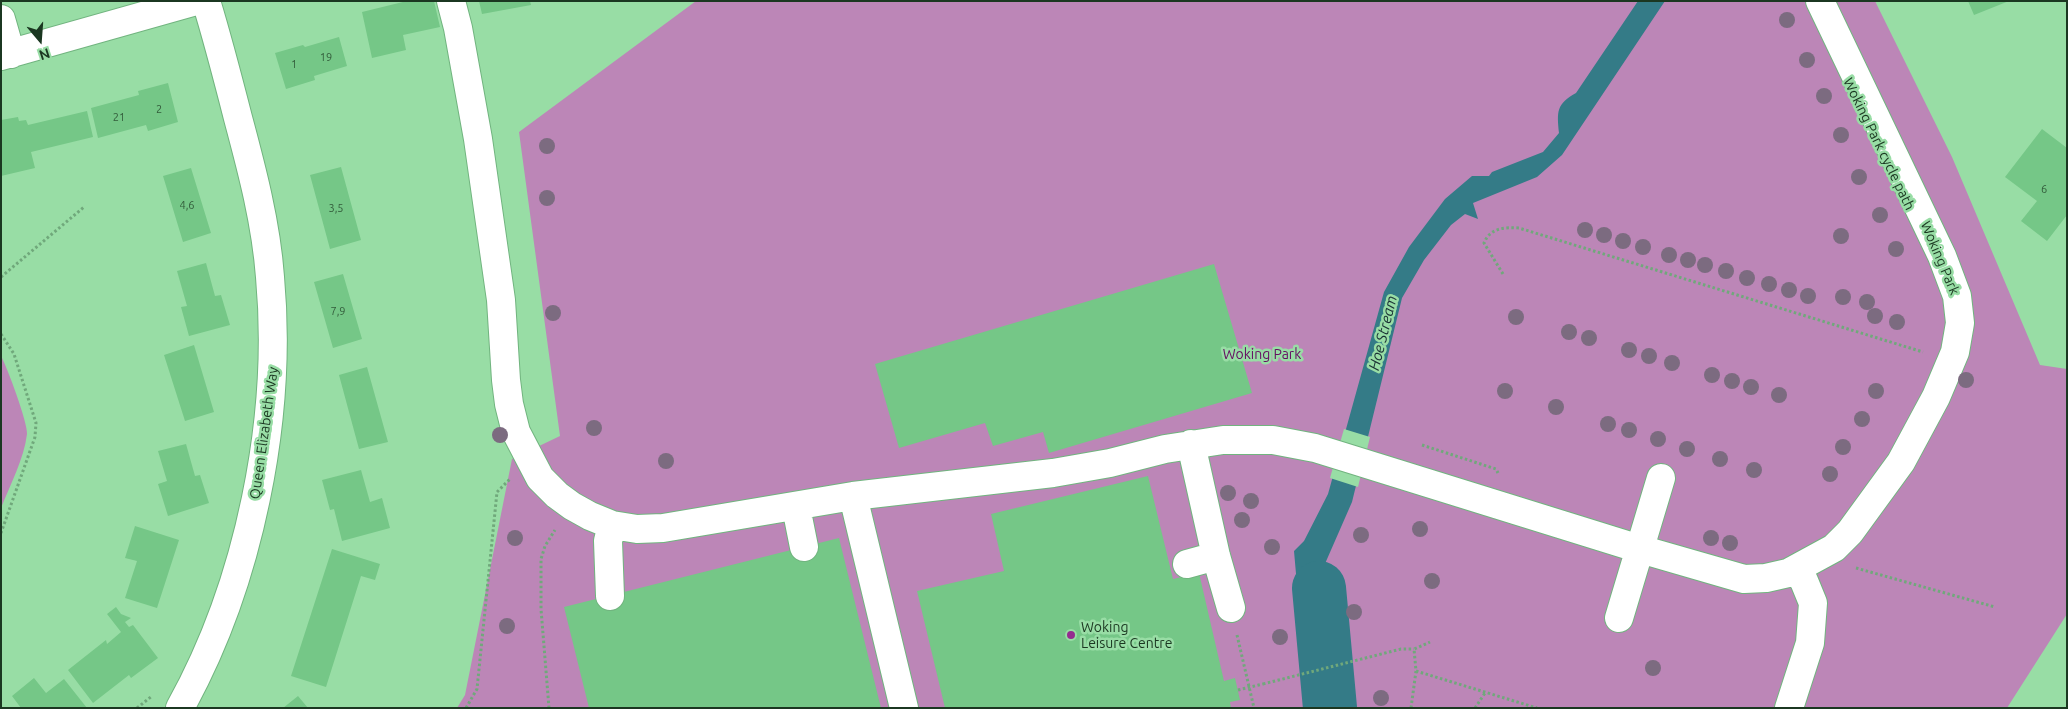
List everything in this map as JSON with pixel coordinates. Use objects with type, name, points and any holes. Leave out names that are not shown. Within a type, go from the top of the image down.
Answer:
[{"type":"street","points":[[1,19],[6,55],[196,1]]},
{"type":"street","name":"Queen Elizabeth Way","points":[[180,708],[210,650],[246,543],[262,460],[271,396],[273,365],[270,276],[252,172],[206,1]]},
{"type":"street","name":"Woking Park","points":[[451,1],[458,28],[478,139],[499,281],[509,404],[516,432],[540,478],[557,495],[590,516],[612,525],[637,529],[663,528],[853,496],[1053,473],[1191,444],[1249,439],[1274,440],[1315,448],[1640,549],[1744,579],[1766,578],[1796,570],[1834,548],[1850,532],[1901,462],[1940,388],[1955,352],[1960,323],[1957,296],[1942,256],[1820,1]]},
{"type":"street","points":[[1191,444],[1216,556],[1231,608]]},
{"type":"street","points":[[1619,618],[1661,478]]},
{"type":"street","points":[[853,496],[904,708]]},
{"type":"street","points":[[796,507],[804,547]]},
{"type":"street","points":[[610,596],[608,541],[612,525]]},
{"type":"street","points":[[1187,564],[1216,556]]},
{"type":"street","points":[[1789,708],[1810,643],[1814,603],[1804,581],[1796,570]]},
{"type":"path","points":[[1,278],[84,207]]},
{"type":"path","points":[[1503,274],[1484,244],[1487,236],[1494,231],[1505,227],[1519,228],[1926,353]]},
{"type":"path","points":[[1,334],[14,354],[36,423],[35,437],[1,533]]},
{"type":"path","points":[[1422,445],[1496,469],[1502,478]]},
{"type":"path","points":[[466,708],[477,689],[497,492],[531,458]]},
{"type":"path","points":[[549,708],[541,609],[541,559],[545,546],[558,526]]},
{"type":"path","points":[[1848,566],[1995,607]]},
{"type":"path","points":[[1231,608],[1254,708]]},
{"type":"path","points":[[1238,690],[1401,649],[1414,649],[1430,642]]},
{"type":"path","points":[[1411,708],[1416,671],[1414,649]]},
{"type":"path","points":[[1416,671],[1537,708]]},
{"type":"path","points":[[137,708],[159,691]]},
{"type":"path","points":[[1475,708],[1485,692]]},
{"type":"green space","name":"Woking Park","points":[[696,1],[1875,1],[1952,157],[2040,365],[2067,369],[2067,614],[2007,708],[457,708],[465,695],[512,459],[560,436],[519,132]]},
{"type":"green space","points":[[1,356],[21,407],[27,434],[20,462],[1,508]]},
{"type":"water","points":[[1638,1],[1665,1],[1562,155],[1537,177],[1473,203],[1478,219],[1465,214],[1451,225],[1424,260],[1402,298],[1352,502],[1324,566],[1334,588],[1340,610],[1344,656],[1316,664],[1319,631],[1297,585],[1294,551],[1304,541],[1328,494],[1384,292],[1409,247],[1445,199],[1472,176],[1489,176],[1492,172],[1543,152],[1559,133],[1558,114],[1561,105],[1576,93]]},
{"type":"water","points":[[1340,672],[1338,708],[1316,708],[1314,678]]},
{"type":"pier","points":[[1344,429],[1370,437],[1358,487],[1330,478]]},
{"type":"building","points":[[407,1],[434,1],[440,27],[403,35],[406,50],[372,58],[362,12]]},
{"type":"building","points":[[479,1],[530,1],[531,5],[482,14]]},
{"type":"building","points":[[1968,1],[2009,1],[1974,15]]},
{"type":"building","points":[[339,37],[347,66],[314,76],[315,80],[286,89],[275,53]]},
{"type":"building","points":[[168,83],[178,122],[148,131],[146,125],[98,138],[91,108],[139,95],[138,91]]},
{"type":"building","points":[[87,111],[93,137],[31,152],[35,168],[1,176],[1,120],[18,117],[19,121],[26,120],[28,125]]},
{"type":"building","points":[[2042,129],[2067,148],[2067,215],[2047,241],[2021,221],[2037,201],[2005,177]]},
{"type":"building","points":[[341,167],[361,240],[330,249],[310,175]]},
{"type":"building","points":[[191,168],[211,233],[183,242],[163,176]]},
{"type":"building","points":[[206,263],[215,296],[221,295],[230,325],[189,336],[181,307],[187,306],[177,271]]},
{"type":"building","points":[[1214,264],[1252,393],[1049,453],[1043,432],[993,446],[985,423],[899,448],[875,364]]},
{"type":"building","points":[[343,274],[362,339],[333,348],[314,282]]},
{"type":"building","points":[[194,345],[214,412],[185,421],[164,355]]},
{"type":"building","points":[[367,367],[388,442],[359,449],[339,375]]},
{"type":"building","points":[[186,444],[195,476],[200,475],[209,503],[168,516],[158,484],[167,481],[158,451]]},
{"type":"building","points":[[361,470],[370,502],[382,498],[390,528],[342,541],[334,509],[330,510],[322,480]]},
{"type":"building","name":"Woking Leisure Centre","points":[[1148,476],[1173,579],[1199,573],[1224,681],[1235,678],[1240,700],[1230,702],[1231,708],[945,708],[917,591],[1004,571],[991,514]]},
{"type":"building","points":[[135,526],[179,540],[157,608],[125,598],[137,561],[125,558]]},
{"type":"building","points":[[839,538],[881,708],[589,708],[564,607]]},
{"type":"building","points":[[332,549],[380,564],[375,580],[361,576],[326,687],[291,676]]},
{"type":"building","points":[[116,607],[121,614],[131,618],[125,622],[129,627],[133,625],[158,658],[131,678],[129,675],[93,703],[68,670],[106,640],[107,644],[121,632],[107,614]]},
{"type":"building","points":[[34,678],[46,693],[64,679],[87,708],[21,708],[12,696]]},
{"type":"building","points":[[298,696],[308,708],[283,708]]},
{"type":"waterway","name":"Hoe Stream","points":[[1319,588],[1330,708]]},
{"type":"place","name":"Woking Leisure Centre","points":[[1071,635]]}]
